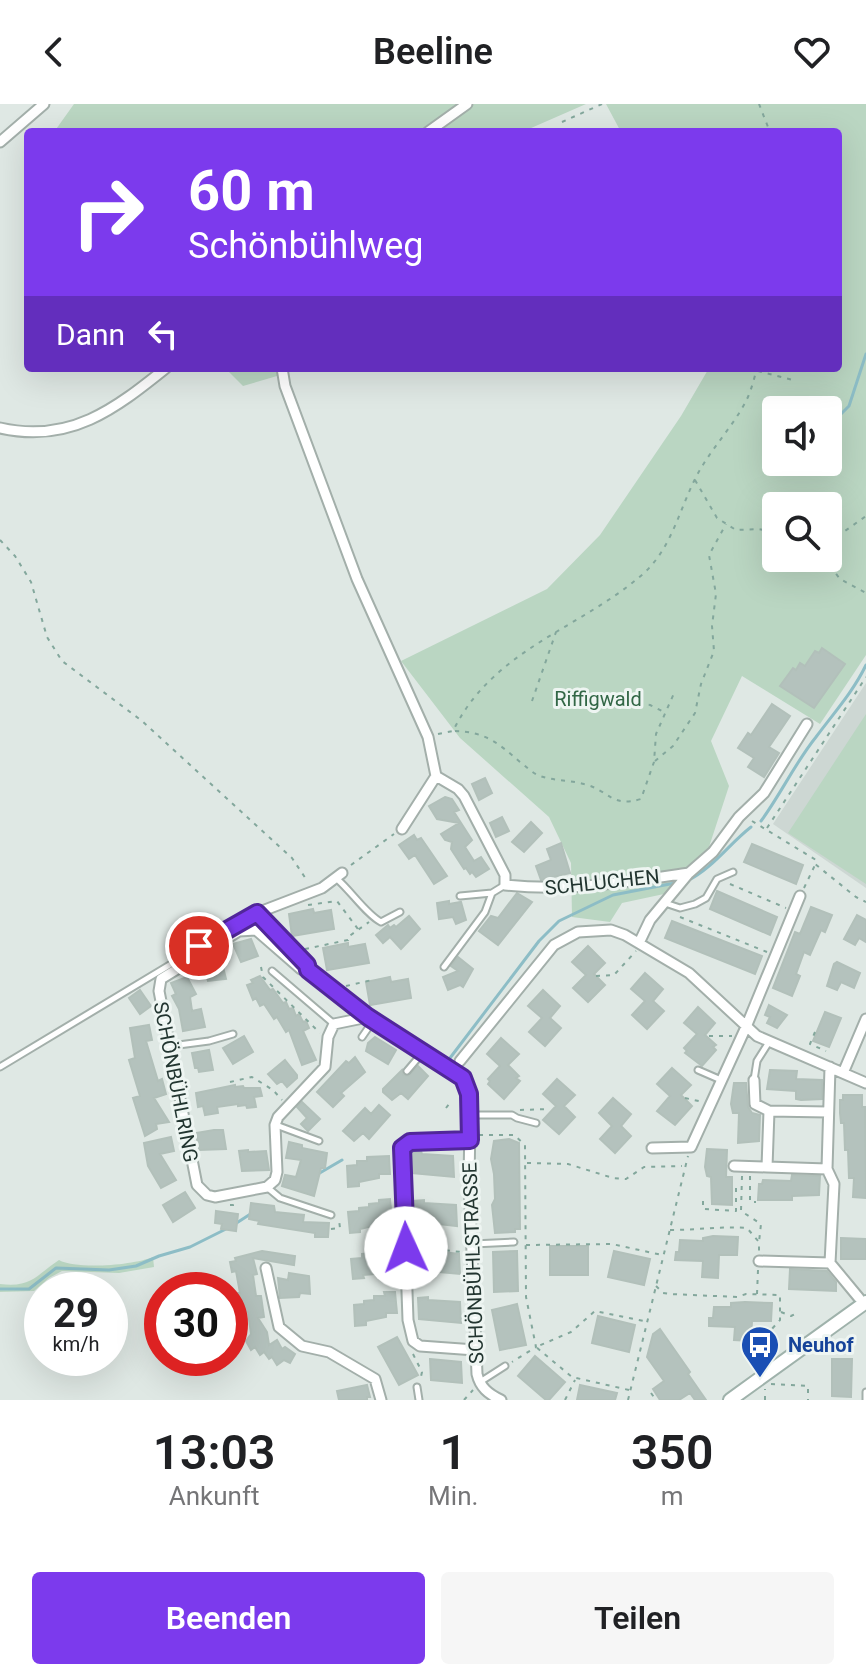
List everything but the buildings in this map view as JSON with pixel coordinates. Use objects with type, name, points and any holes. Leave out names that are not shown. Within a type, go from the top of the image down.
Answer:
[{"type":"street","points":[[0,142],[44,104]]},
{"type":"street","points":[[434,128],[467,104]]},
{"type":"street","points":[[0,428],[38,432],[83,424],[113,408],[161,372]]},
{"type":"street","points":[[283,372],[336,529],[428,737],[436,776],[402,829]]},
{"type":"street","points":[[640,944],[650,920],[664,902],[764,793],[807,724]]},
{"type":"street","points":[[436,776],[464,796],[505,875],[505,885]]},
{"type":"street","name":"SCHLUCHEN","points":[[505,885],[545,890],[579,888],[689,873]]},
{"type":"street","points":[[308,970],[307,965],[257,913],[315,891],[339,876]]},
{"type":"street","points":[[652,1148],[691,1147],[746,1027],[800,896]]},
{"type":"street","name":"SCHÖNBÜHLRING","points":[[267,1187],[215,1197],[204,1193],[195,1179],[159,991],[161,979],[234,934],[247,929],[256,930],[301,969],[308,970],[371,1019],[414,1045]]},
{"type":"street","points":[[460,1061],[544,954],[566,937],[590,930],[611,930],[689,973],[746,1027],[769,1042],[866,1083]]},
{"type":"street","points":[[267,1187],[275,1180],[277,1172],[275,1125],[325,1067],[328,1037],[334,1024],[371,1019]]},
{"type":"street","points":[[843,1073],[866,1019]]},
{"type":"street","name":"SCHÖNBÜHLSTRASSE","points":[[414,1045],[463,1078],[469,1094],[475,1350],[479,1383],[501,1400]]},
{"type":"street","points":[[730,1400],[764,1382],[862,1300],[830,1263],[834,1184],[827,1169],[830,1067]]},
{"type":"street","points":[[754,1080],[755,1104],[769,1111],[828,1112]]},
{"type":"street","points":[[767,1167],[769,1111]]},
{"type":"street","points":[[470,1140],[410,1142],[402,1148],[408,1320],[413,1341],[420,1346],[475,1350]]},
{"type":"street","points":[[742,1166],[827,1169]]},
{"type":"street","points":[[759,1261],[830,1263]]},
{"type":"street","points":[[266,1268],[279,1327],[302,1346],[329,1352],[375,1379],[381,1400]]},
{"type":"lane","points":[[664,902],[680,908],[706,898],[717,879],[733,872]]},
{"type":"lane","points":[[339,876],[374,918],[381,922],[400,912]]},
{"type":"lane","points":[[460,896],[492,893],[505,885]]},
{"type":"lane","points":[[444,967],[485,912],[492,893]]},
{"type":"lane","points":[[0,1067],[257,913]]},
{"type":"lane","points":[[272,971],[334,1024]]},
{"type":"lane","points":[[362,1037],[371,1019]]},
{"type":"lane","points":[[170,1046],[233,1034]]},
{"type":"lane","points":[[754,1080],[757,1061],[769,1042]]},
{"type":"lane","points":[[407,1071],[424,1051]]},
{"type":"lane","points":[[698,1070],[722,1080]]},
{"type":"lane","points":[[470,1115],[512,1115],[536,1123]]},
{"type":"lane","points":[[275,1125],[319,1141]]},
{"type":"lane","points":[[195,1179],[206,1180]]},
{"type":"lane","points":[[267,1187],[280,1198],[331,1215]]},
{"type":"lane","points":[[472,1244],[514,1242]]},
{"type":"lane","points":[[479,1383],[505,1366]]},
{"type":"lane","points":[[417,1387],[419,1400]]},
{"type":"lane","points":[[866,1392],[866,1400]]},
{"type":"path","points":[[562,122],[602,104]]},
{"type":"path","points":[[759,104],[768,128]]},
{"type":"path","points":[[453,731],[465,707],[507,665],[537,642],[608,601],[645,573],[673,534],[695,479],[746,402],[756,372]]},
{"type":"path","points":[[767,372],[793,380]]},
{"type":"path","points":[[695,479],[717,518],[736,530],[762,530]]},
{"type":"path","points":[[842,533],[866,516]]},
{"type":"path","points":[[654,762],[673,746],[695,713],[701,684],[714,651],[712,626],[716,594],[709,555],[726,524]]},
{"type":"path","points":[[0,540],[15,556],[31,582],[47,637],[62,661],[142,721],[292,858],[315,891]]},
{"type":"path","points":[[835,572],[840,579],[866,593]]},
{"type":"path","points":[[532,701],[556,631]]},
{"type":"path","points":[[767,828],[866,677]]},
{"type":"path","points":[[428,737],[453,731],[477,732],[501,745],[539,776],[581,783],[622,802],[641,799],[654,762],[656,734],[675,691]]},
{"type":"path","points":[[599,699],[650,705],[665,713]]},
{"type":"path","points":[[739,817],[767,828],[816,860],[800,896]]},
{"type":"path","points":[[339,876],[365,853],[402,829]]},
{"type":"path","points":[[815,864],[866,902]]},
{"type":"path","points":[[717,879],[788,909]]},
{"type":"path","points":[[304,911],[303,905],[337,901],[358,929]]},
{"type":"path","points":[[314,904],[316,911]]},
{"type":"path","points":[[680,908],[680,918],[769,953]]},
{"type":"path","points":[[303,951],[305,948],[348,940],[374,918]]},
{"type":"path","points":[[596,976],[614,975],[640,944]]},
{"type":"path","points":[[261,967],[263,977],[320,1033]]},
{"type":"path","points":[[345,987],[372,980]]},
{"type":"path","points":[[815,1032],[810,1044],[826,1051]]},
{"type":"path","points":[[709,1036],[733,1036]]},
{"type":"path","points":[[230,1082],[252,1077],[273,1090],[288,1107]]},
{"type":"path","points":[[685,1098],[711,1105]]},
{"type":"path","points":[[446,1108],[449,1104]]},
{"type":"path","points":[[512,1115],[521,1109],[550,1109]]},
{"type":"path","points":[[628,1400],[691,1147]]},
{"type":"path","points":[[526,1163],[568,1164],[626,1179],[644,1167],[684,1166]]},
{"type":"path","points":[[742,1166],[741,1211],[761,1224],[757,1294]]},
{"type":"path","points":[[742,1166],[749,1200],[756,1202]]},
{"type":"path","points":[[703,1201],[703,1209],[736,1211],[735,1188],[749,1189]]},
{"type":"path","points":[[331,1215],[342,1226],[331,1229]]},
{"type":"path","points":[[669,1230],[704,1230],[712,1226],[747,1228],[759,1242]]},
{"type":"path","points":[[526,1245],[612,1244],[663,1255]]},
{"type":"path","points":[[406,1248],[425,1246],[460,1252]]},
{"type":"path","points":[[655,1286],[663,1293],[670,1294],[780,1295],[779,1322],[761,1341],[765,1346]]},
{"type":"path","points":[[630,1390],[576,1378],[536,1347],[571,1332],[595,1311],[646,1321]]},
{"type":"path","points":[[780,1312],[791,1316],[799,1312]]},
{"type":"path","points":[[410,1350],[422,1372],[417,1387]]},
{"type":"path","points":[[565,1400],[576,1378]]},
{"type":"path","points":[[765,1400],[764,1382],[808,1386],[808,1400]]},
{"type":"path","points":[[464,1400],[479,1383]]},
{"type":"path","points":[[651,1393],[656,1400]]},
{"type":"shaded area","points":[[866,683],[866,888],[773,824]]},
{"type":"green space","points":[[74,104],[464,104],[431,128],[57,128]]},
{"type":"green space","points":[[474,104],[586,104],[531,128],[444,128]]},
{"type":"green space","name":"Riffigwald","points":[[606,104],[866,104],[866,655],[820,724],[742,676],[711,741],[729,786],[708,850],[664,894],[622,903],[610,922],[572,917],[571,863],[549,817],[460,738],[401,661],[547,589],[600,535],[681,416],[707,372],[842,372],[842,128],[619,128]]},
{"type":"green space","points":[[229,372],[277,372],[277,376],[243,386]]},
{"type":"green space","points":[[866,714],[866,884],[788,833]]},
{"type":"green space","points":[[153,1257],[154,1267],[125,1272],[43,1272],[59,1260],[79,1265],[133,1262]]},
{"type":"green space","points":[[24,1283],[24,1291],[0,1292],[0,1284]]},
{"type":"waterway","points":[[842,413],[849,406],[866,354]]},
{"type":"waterway","points":[[761,821],[801,757],[849,694],[866,665]]},
{"type":"waterway","points":[[687,881],[705,869],[751,827]]},
{"type":"waterway","points":[[450,1058],[539,941],[559,921],[613,895],[675,883]]},
{"type":"waterway","points":[[318,1174],[342,1160]]},
{"type":"waterway","points":[[235,1224],[252,1213]]},
{"type":"waterway","points":[[0,1289],[29,1289],[56,1268],[109,1270],[136,1266],[190,1247],[228,1228]]},
{"type":"place","name":"Neuhof","points":[[760,1379]]},
{"type":"route","points":[[199,946],[257,913],[307,965],[308,970],[368,1017],[463,1078],[469,1094],[470,1140],[410,1142],[402,1148],[406,1248]]}]
